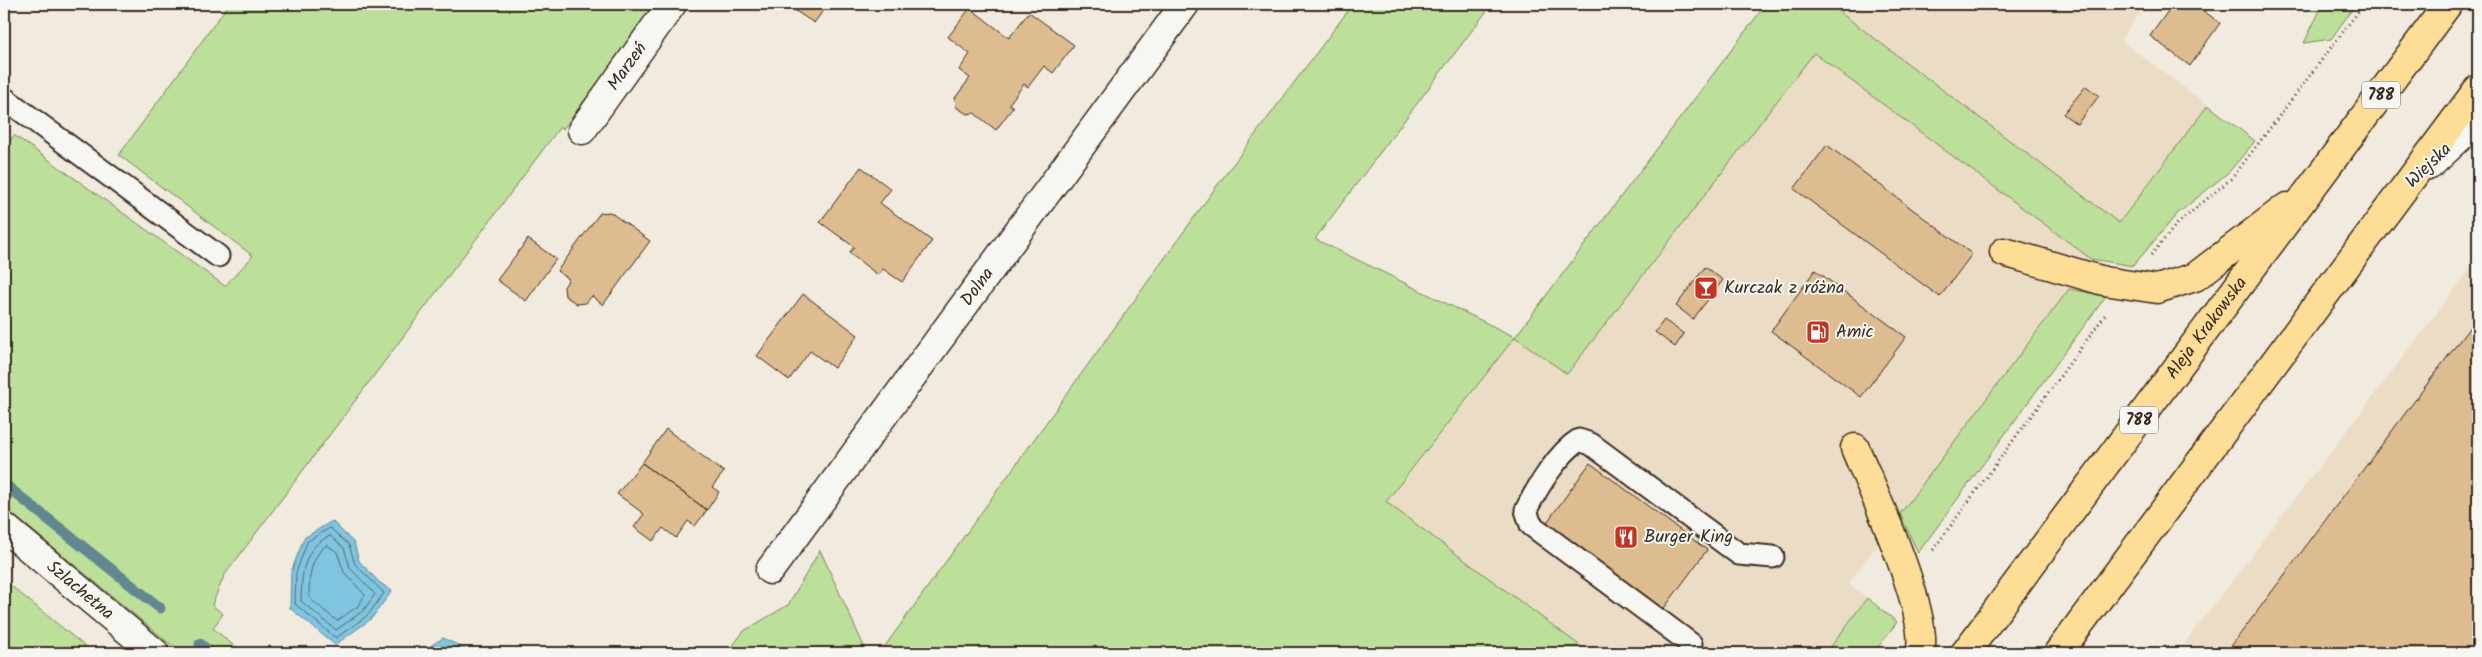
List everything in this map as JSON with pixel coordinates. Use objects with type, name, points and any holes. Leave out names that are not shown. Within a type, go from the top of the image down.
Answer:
[{"type":"main road","name":"Aleja Krakowska","points":[[1965,653],[2448,4]]},
{"type":"main road","points":[[2058,653],[2478,89]]},
{"type":"main road","points":[[2004,252],[2104,281],[2157,289],[2196,277],[2314,186]]},
{"type":"main road","points":[[1855,448],[1909,582],[1922,632],[1920,653]]},
{"type":"street","name":"Marzeń","points":[[582,130],[672,4]]},
{"type":"street","name":"Dolna","points":[[770,570],[1185,4]]},
{"type":"street","name":"Wiejska","points":[[2402,192],[2478,120]]},
{"type":"street","name":"Szlachetna","points":[[4,527],[155,653]]},
{"type":"lane","points":[[4,98],[218,256]]},
{"type":"lane","points":[[1691,644],[1531,525],[1526,510],[1534,494],[1568,447],[1579,440],[1591,444],[1739,554],[1774,557]]},
{"type":"path","points":[[2149,258],[2176,225],[2233,177],[2364,4]]},
{"type":"path","points":[[1931,552],[2108,310]]},
{"type":"shaded area","points":[[1829,4],[2147,4],[2120,40],[2208,105],[2119,223]]},
{"type":"shaded area","name":"Amic","points":[[1814,53],[2091,259],[1848,584],[1867,598],[1826,653],[1590,653],[1386,502],[1515,337],[1567,374]]},
{"type":"shaded area","points":[[2478,259],[2478,653],[2177,653]]},
{"type":"green space","points":[[229,4],[656,4],[563,129],[560,127],[224,576],[212,605],[223,614],[213,628],[242,653],[181,653],[4,507],[4,149],[14,135],[225,286],[253,256],[119,155]]},
{"type":"green space","points":[[1353,4],[1492,4],[1315,239],[1515,337],[1386,502],[1590,653],[880,653],[1216,187]]},
{"type":"green space","points":[[1766,4],[1829,4],[2119,223],[2208,105],[2255,141],[2229,172],[2177,214],[2133,266],[2091,259],[1814,53],[1567,374],[1515,337]]},
{"type":"green space","points":[[2323,4],[2356,4],[2331,39],[2304,43]]},
{"type":"green space","points":[[2069,289],[2106,296],[1918,553],[1900,514]]},
{"type":"green space","points":[[820,550],[867,653],[727,653],[744,631],[788,605]]},
{"type":"green space","points":[[4,580],[93,653],[4,653]]},
{"type":"green space","points":[[1867,598],[1897,622],[1874,653],[1826,653]]},
{"type":"water","points":[[332,521],[354,543],[359,561],[379,582],[392,591],[371,619],[335,645],[290,608],[291,572],[304,538]]},
{"type":"water","points":[[443,638],[474,653],[424,653],[427,648]]},
{"type":"building","points":[[183,4],[200,4],[194,11]]},
{"type":"building","points":[[785,4],[828,4],[814,23]]},
{"type":"building","points":[[2173,4],[2194,4],[2220,23],[2190,66],[2150,36]]},
{"type":"building","points":[[970,8],[1009,38],[1029,12],[1074,45],[1053,73],[1044,66],[1028,87],[1024,84],[1009,104],[1013,107],[996,130],[974,113],[967,114],[956,107],[955,98],[970,78],[959,70],[970,54],[948,37]]},
{"type":"building","points":[[2086,86],[2099,96],[2077,124],[2063,114]]},
{"type":"building","points":[[1827,145],[1972,254],[1940,297],[1794,189]]},
{"type":"building","points":[[861,167],[891,189],[880,203],[932,241],[902,282],[883,269],[878,275],[849,253],[854,247],[820,222]]},
{"type":"building","points":[[610,212],[650,241],[603,305],[592,296],[586,303],[577,304],[565,296],[564,287],[569,279],[557,271],[600,213]]},
{"type":"building","points":[[528,239],[556,259],[526,301],[497,280]]},
{"type":"building","points":[[1705,267],[1723,280],[1693,319],[1676,306]]},
{"type":"building","points":[[1815,270],[1906,337],[1861,397],[1771,331]]},
{"type":"building","points":[[803,294],[858,335],[834,368],[810,351],[789,380],[757,356]]},
{"type":"building","points":[[2478,316],[2478,653],[2226,653]]},
{"type":"building","points":[[1664,320],[1684,334],[1675,347],[1655,332]]},
{"type":"building","points":[[666,429],[724,472],[712,487],[719,492],[707,510],[642,463]]},
{"type":"building","points":[[642,463],[707,510],[695,526],[688,521],[676,538],[663,528],[653,541],[634,527],[644,514],[617,494]]},
{"type":"building","name":"Burger King","points":[[1590,463],[1707,550],[1662,611],[1545,525]]},
{"type":"waterway","points":[[4,484],[160,608]]},
{"type":"waterway","points":[[200,644],[211,653]]},
{"type":"place","name":"Kurczak z różna","points":[[1706,288]]},
{"type":"place","name":"Amic","points":[[1818,332]]},
{"type":"place","name":"Burger King","points":[[1626,537]]}]
